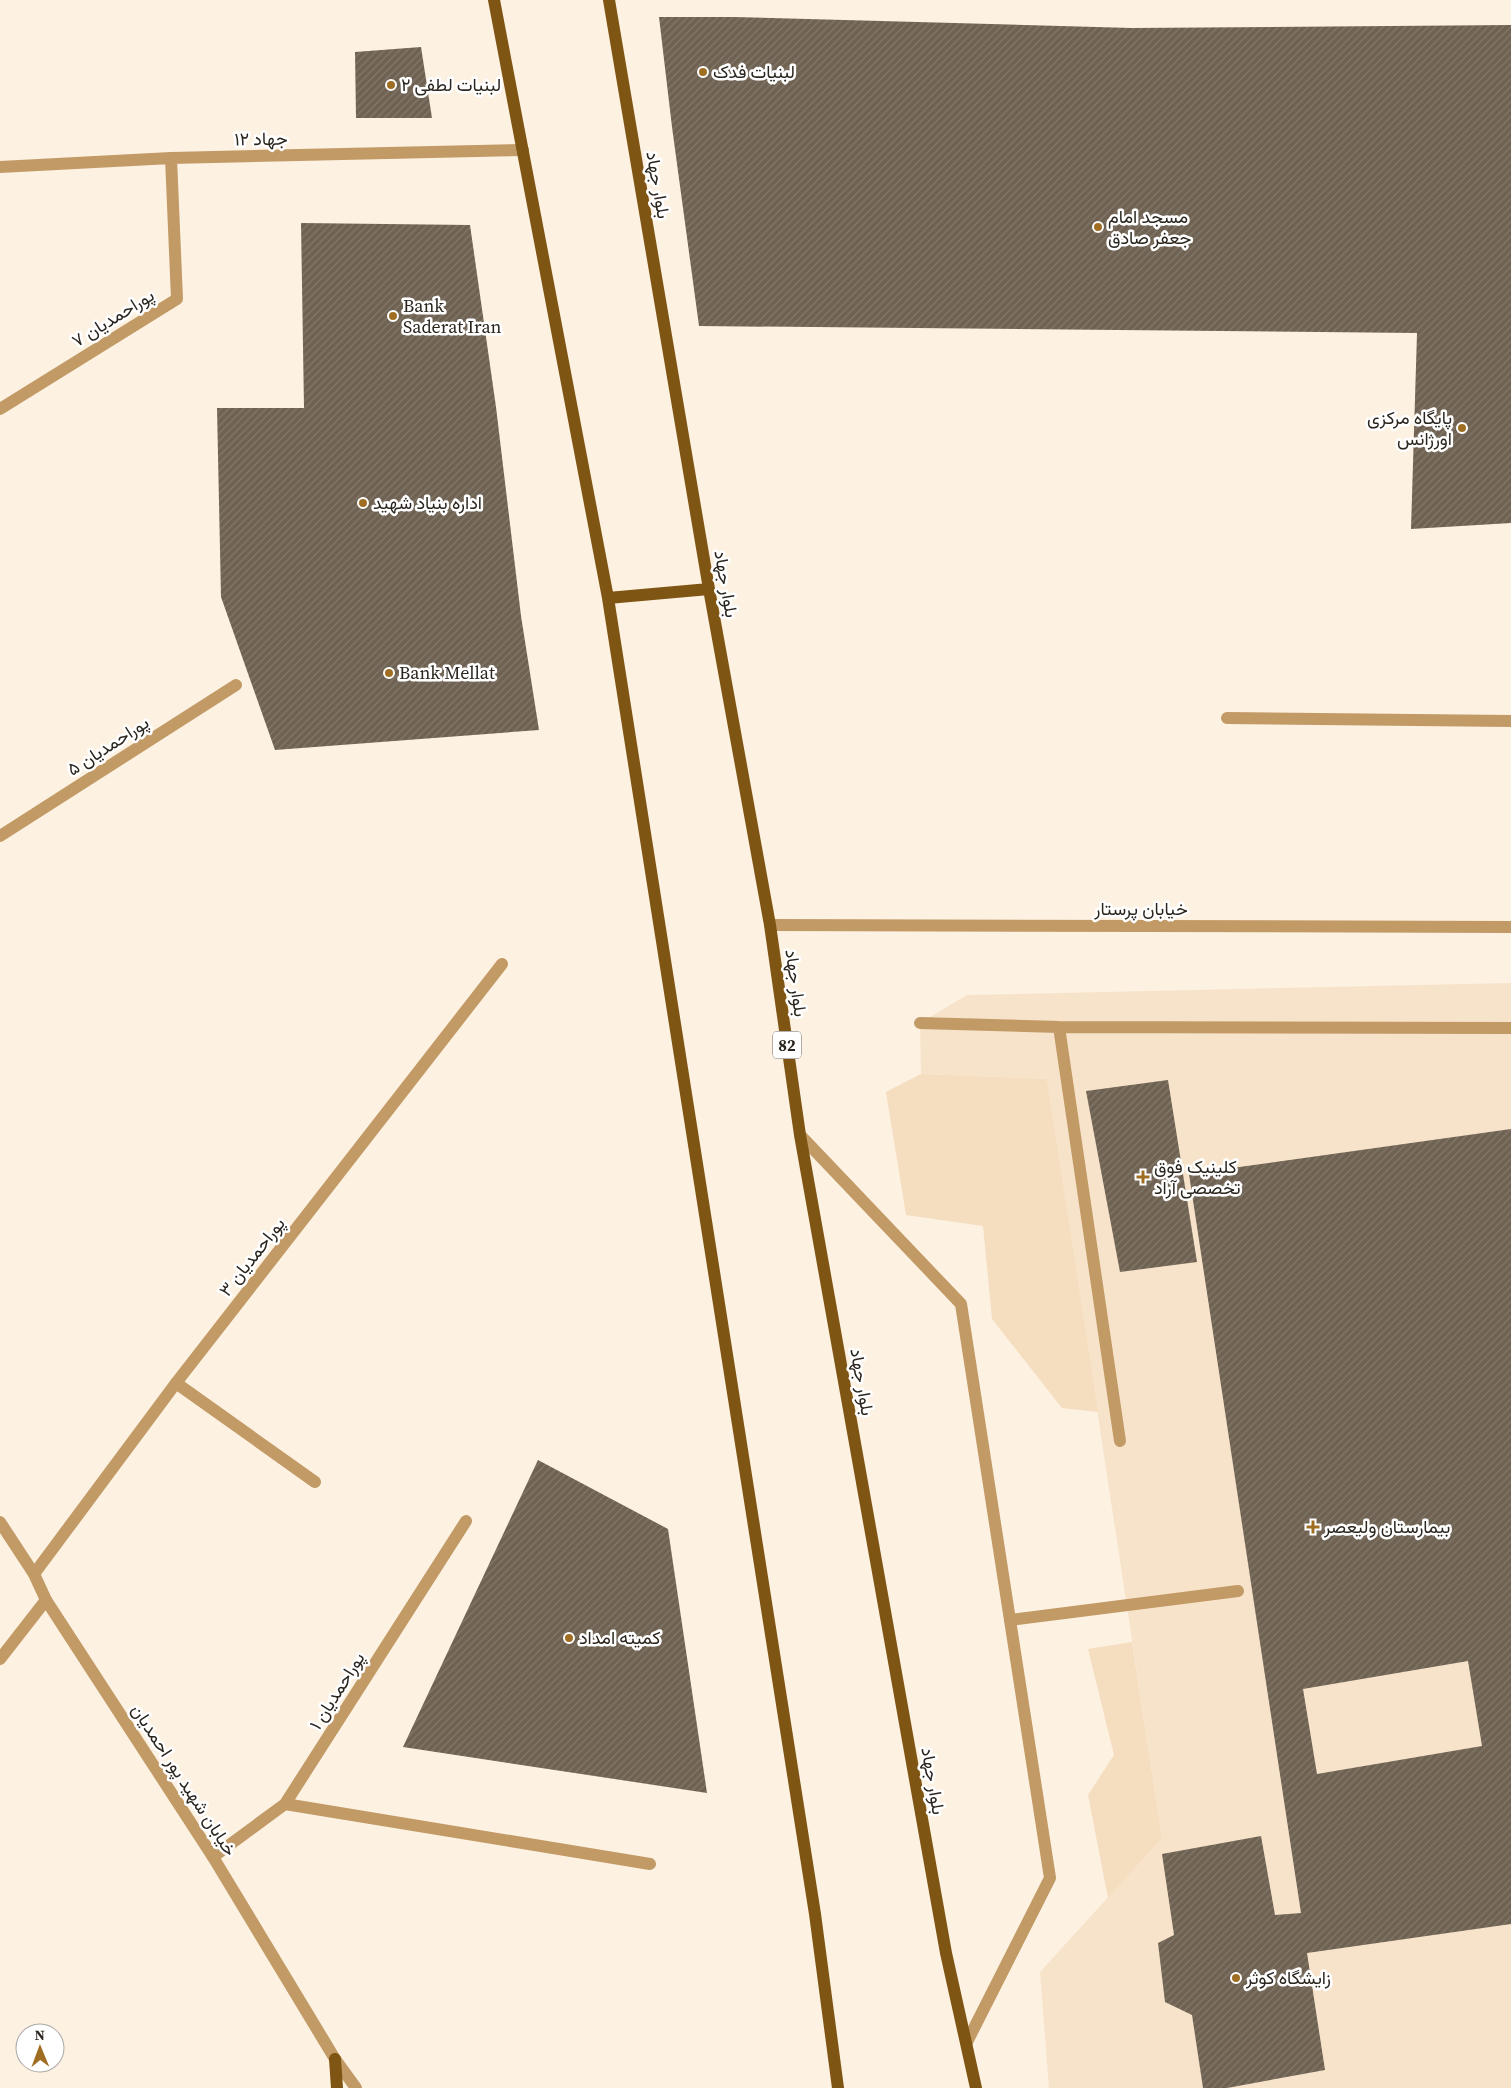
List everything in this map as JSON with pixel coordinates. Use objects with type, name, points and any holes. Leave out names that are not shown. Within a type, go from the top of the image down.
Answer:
[{"type":"main road","points":[[494,0],[608,598],[813,1904],[838,2088]]},
{"type":"main road","name":"بلوار جهاد","points":[[609,0],[709,589],[770,925],[800,1135],[946,1953],[976,2088]]},
{"type":"main road","points":[[608,598],[709,589]]},
{"type":"main road","points":[[336,2059],[337,2088]]},
{"type":"street","name":"جهاد ۱۲","points":[[0,167],[171,158],[524,150]]},
{"type":"street","name":"پوراحمدیان ۷","points":[[0,409],[177,299],[171,158]]},
{"type":"street","name":"پوراحمدیان ۵","points":[[0,836],[236,686]]},
{"type":"street","points":[[1227,718],[1511,721]]},
{"type":"street","name":"خیابان پرستار","points":[[770,925],[1511,928]]},
{"type":"street","name":"پوراحمدیان ۳","points":[[34,1574],[176,1383],[502,964]]},
{"type":"street","points":[[920,1023],[1059,1027],[1511,1028]]},
{"type":"street","points":[[1059,1027],[1120,1441]]},
{"type":"street","points":[[800,1135],[961,1304],[1050,1878],[967,2042]]},
{"type":"street","points":[[176,1383],[315,1482]]},
{"type":"street","name":"پوراحمدیان ۱","points":[[213,1857],[285,1804],[466,1521]]},
{"type":"street","name":"خیابان شهید پور احمدیان","points":[[0,1522],[34,1574],[46,1600],[213,1857],[336,2059],[356,2088]]},
{"type":"street","points":[[1010,1620],[1238,1591]]},
{"type":"street","points":[[0,1659],[46,1600]]},
{"type":"street","points":[[285,1804],[650,1864]]},
{"type":"shaded area","name":"بیمارستان ولیعصر","points":[[1511,983],[1511,2088],[1049,2088],[1040,1972],[1162,1838],[1047,1079],[921,1074],[920,1023],[967,995]]},
{"type":"shaded area","points":[[921,1074],[1047,1079],[1098,1412],[1062,1408],[992,1319],[983,1226],[906,1215],[886,1092]]},
{"type":"shaded area","points":[[1132,1642],[1162,1838],[1108,1898],[1088,1795],[1114,1755],[1088,1649]]},
{"type":"building","name":"مسجد امام جعفر صادق","points":[[659,17],[734,17],[1132,28],[1511,25],[1511,523],[1411,529],[1417,333],[699,326]]},
{"type":"building","name":"لبنیات لطفی ۲","points":[[421,47],[432,118],[356,118],[355,52]]},
{"type":"building","points":[[301,223],[470,225],[496,407],[521,616],[539,730],[275,750],[221,597],[217,408],[304,408]]},
{"type":"building","name":"کلینیک فوق تخصصی آراد","points":[[1168,1080],[1197,1262],[1120,1272],[1086,1091]]},
{"type":"building","points":[[1511,1129],[1511,1924],[1307,1953],[1325,2070],[1227,2088],[1203,2088],[1192,2015],[1165,2002],[1158,1943],[1174,1935],[1162,1854],[1261,1836],[1275,1915],[1301,1913],[1189,1174]],"holes":[[[1468,1661],[1482,1746],[1317,1774],[1303,1689]]]},
{"type":"building","name":"کمیته امداد","points":[[538,1460],[668,1529],[707,1793],[403,1747]]},
{"type":"place","name":"لبنیات فدک","points":[[703,72]]},
{"type":"place","name":"لبنیات لطفی ۲","points":[[391,85]]},
{"type":"place","name":"مسجد امام جعفر صادق","points":[[1098,227]]},
{"type":"place","name":"Bank Saderat Iran","points":[[393,316]]},
{"type":"place","name":"پایگاه مرکزی اورژانس","points":[[1462,428]]},
{"type":"place","name":"اداره بنیاد شهید","points":[[363,503]]},
{"type":"place","name":"Bank Mellat","points":[[389,673]]},
{"type":"place","name":"کلینیک فوق تخصصی آراد","points":[[1143,1177]]},
{"type":"place","name":"بیمارستان ولیعصر","points":[[1313,1527]]},
{"type":"place","name":"کمیته امداد","points":[[569,1638]]},
{"type":"place","name":"زایشگاه کوثر","points":[[1236,1978]]}]
